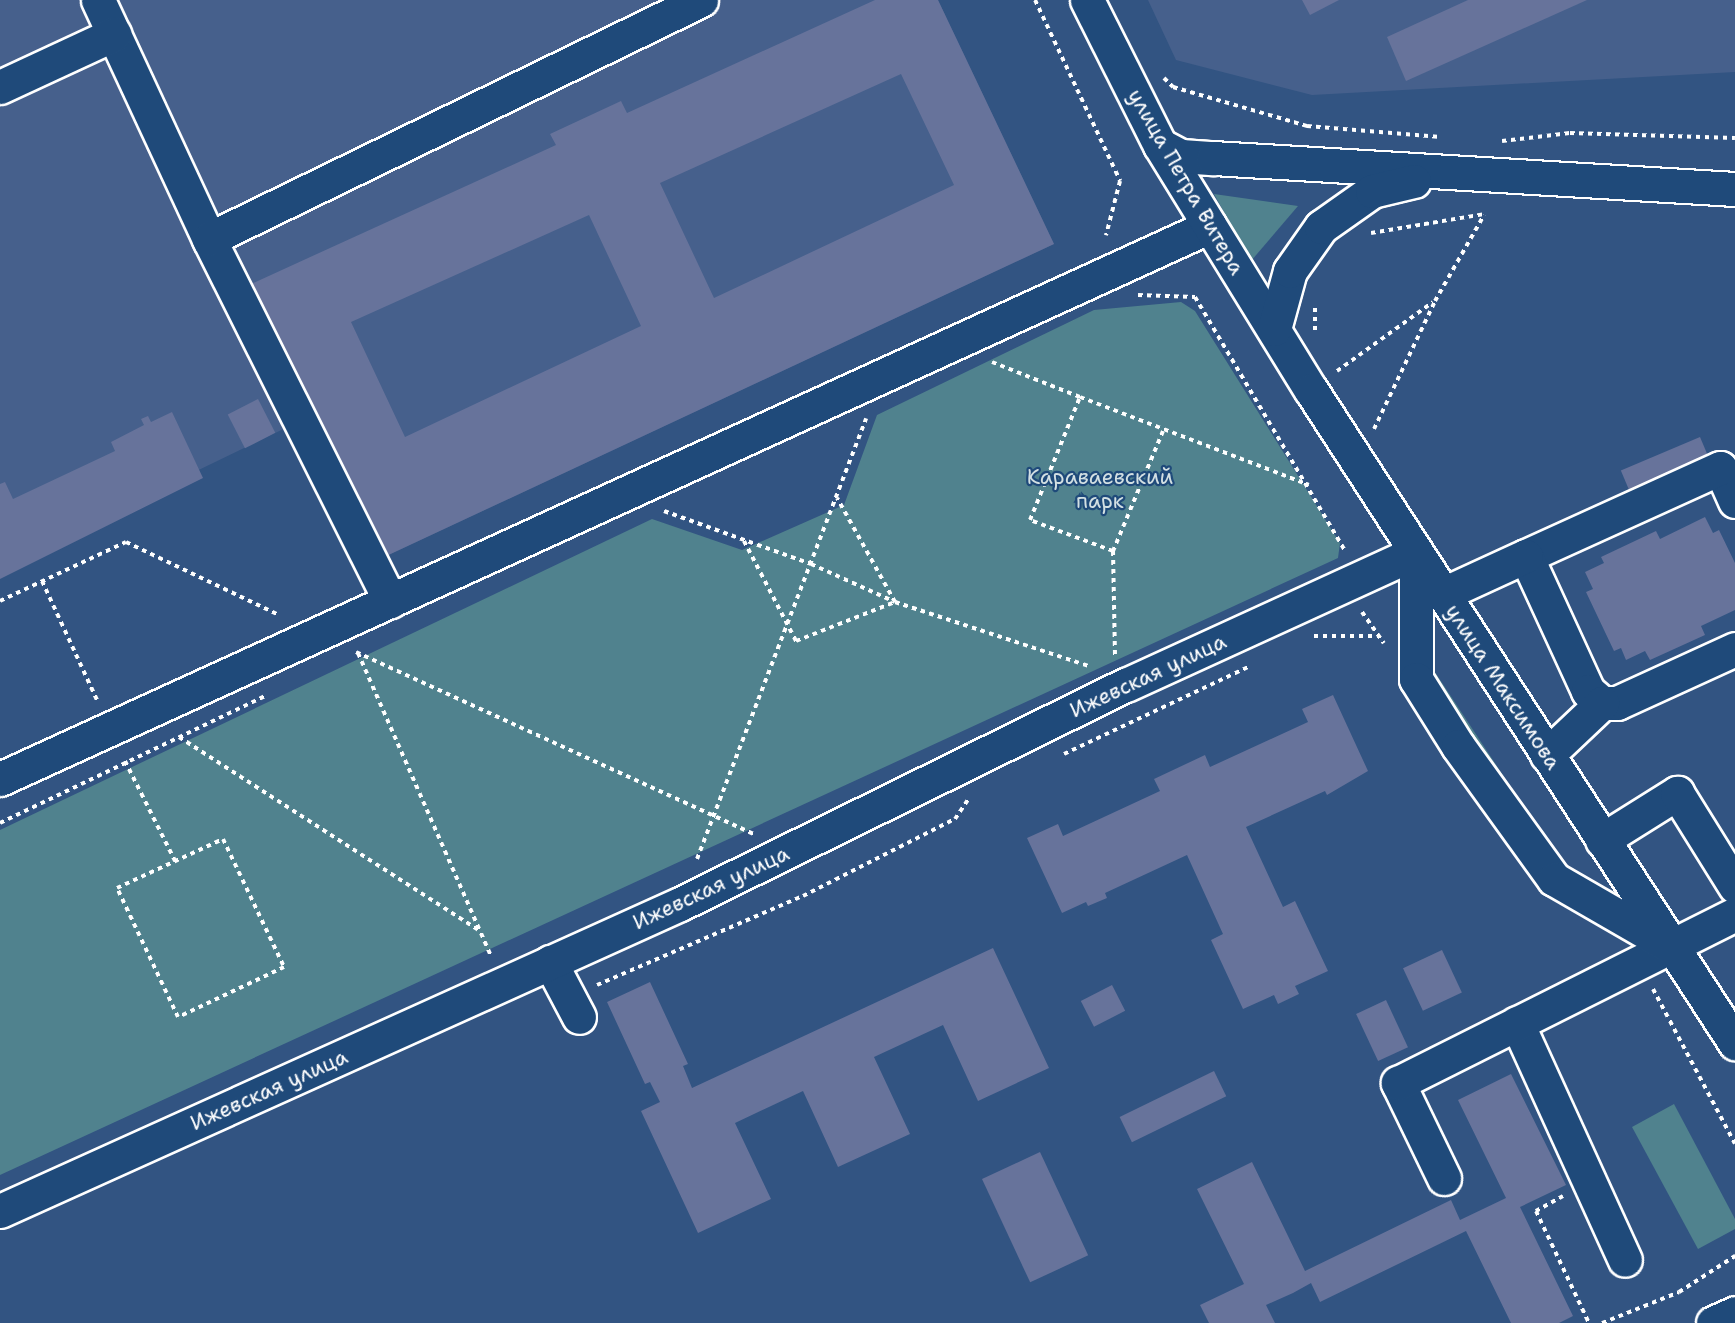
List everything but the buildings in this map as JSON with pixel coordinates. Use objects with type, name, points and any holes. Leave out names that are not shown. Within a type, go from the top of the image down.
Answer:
[{"type":"street","points":[[98,0],[209,238],[390,601]]},
{"type":"street","points":[[209,238],[701,0]]},
{"type":"street","name":"улица Петра Витера","points":[[1087,0],[1160,144],[1274,329]]},
{"type":"street","points":[[0,87],[114,34]]},
{"type":"street","points":[[1160,144],[1181,156],[1461,175],[1735,189]]},
{"type":"street","points":[[1274,329],[1290,271],[1321,226],[1344,207],[1404,182],[1461,175]]},
{"type":"street","points":[[0,779],[1210,226]]},
{"type":"street","name":"улица Максимова","points":[[1274,329],[1670,946],[1735,1043]]},
{"type":"street","points":[[1443,594],[1727,464],[1735,501]]},
{"type":"street","points":[[1416,552],[1416,679],[1458,746],[1554,879],[1670,946]]},
{"type":"street","name":"Ижевская улица","points":[[0,1211],[680,904],[1126,685],[1416,552]]},
{"type":"street","points":[[1526,556],[1588,691],[1602,703],[1617,703],[1735,649]]},
{"type":"street","points":[[1547,754],[1602,703]]},
{"type":"street","points":[[1602,840],[1677,793],[1735,886]]},
{"type":"street","points":[[1444,1178],[1398,1083],[1735,914]]},
{"type":"street","points":[[550,962],[579,1017]]},
{"type":"street","points":[[1517,1023],[1625,1260]]},
{"type":"street","points":[[1713,1323],[1735,1313]]},
{"type":"path","points":[[1035,0],[1120,181],[1106,235]]},
{"type":"path","points":[[1158,71],[1173,87],[1307,126],[1450,137]]},
{"type":"path","points":[[1498,141],[1570,134],[1735,138]]},
{"type":"path","points":[[1374,430],[1435,301],[1485,214]]},
{"type":"path","points":[[1336,372],[1435,301]]},
{"type":"path","points":[[984,358],[1163,431],[1310,486]]},
{"type":"path","points":[[1080,398],[1030,520],[1113,551]]},
{"type":"path","points":[[680,904],[868,412]]},
{"type":"path","points":[[1115,663],[1113,551],[1163,431]]},
{"type":"path","points":[[837,497],[895,602]]},
{"type":"path","points":[[657,508],[811,564],[895,602],[1104,671]]},
{"type":"path","points":[[744,540],[796,641],[895,602]]},
{"type":"path","points":[[0,601],[126,542],[314,636],[357,653],[791,851]]},
{"type":"path","points":[[42,581],[110,729],[175,861]]},
{"type":"path","points":[[357,653],[502,984]]},
{"type":"path","points":[[179,737],[479,930]]},
{"type":"path","points":[[223,839],[284,967],[178,1017],[117,888],[175,861],[223,839]]},
{"type":"path","points":[[1589,1182],[1536,1211],[1589,1323]]},
{"type":"path","points":[[1602,1323],[1679,1292],[1735,1256]]},
{"type":"shaded area","points":[[0,0],[938,0],[1054,244],[382,558],[302,420],[0,566]]},
{"type":"shaded area","points":[[1148,0],[1735,0],[1735,72],[1312,95],[1176,60]]},
{"type":"green space","points":[[1214,194],[1298,206],[1251,261]]},
{"type":"green space","name":"Караваевский парк","points":[[1181,302],[1195,311],[1340,543],[1338,558],[0,1175],[0,830],[652,519],[742,550],[844,505],[877,415],[1094,310]]},
{"type":"green space","points":[[1423,654],[1576,886],[1421,674]]},
{"type":"green space","points":[[1674,1104],[1735,1219],[1735,1229],[1698,1249],[1632,1127]]}]
